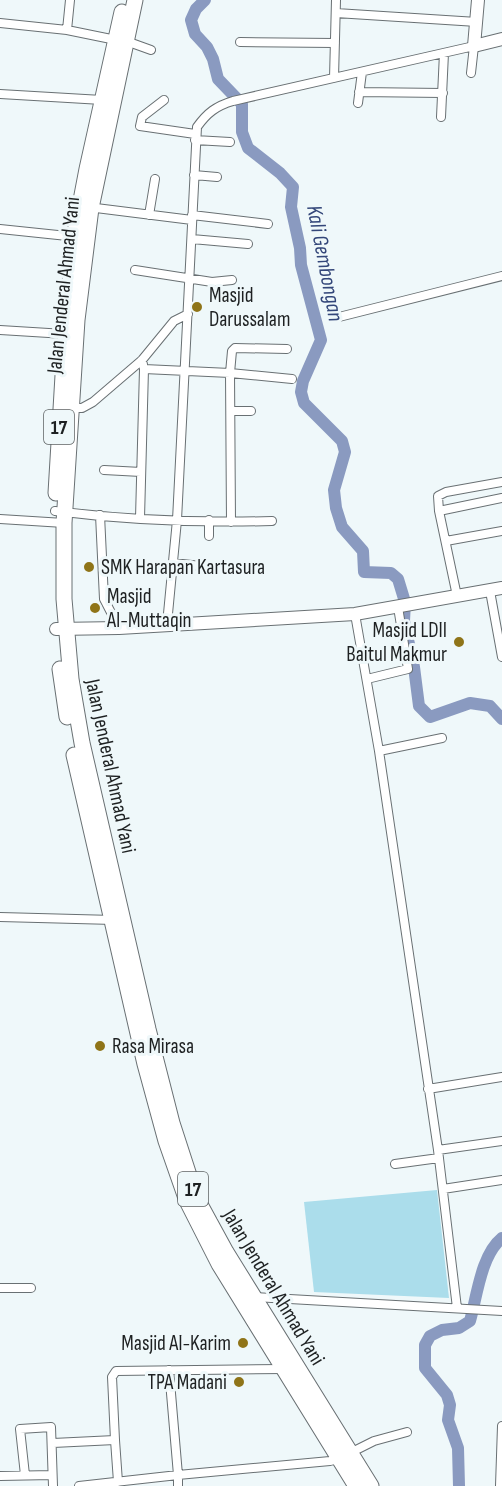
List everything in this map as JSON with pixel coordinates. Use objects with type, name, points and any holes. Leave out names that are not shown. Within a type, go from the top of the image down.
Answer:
[{"type":"highway","name":"Jalan Jenderal Ahmad Yani","points":[[85,207],[121,40],[125,0]]},
{"type":"highway","name":"Jalan Jenderal Ahmad Yani","points":[[135,0],[102,100],[65,334],[60,517],[64,581],[61,629],[117,919],[172,1123],[196,1197],[285,1369],[344,1455],[371,1486]]},
{"type":"highway","name":"Jalan Jenderal Ahmad Yani","points":[[60,517],[72,408],[81,237]]},
{"type":"highway","name":"Jalan Jenderal Ahmad Yani","points":[[246,1297],[344,1455],[356,1486]]},
{"type":"street","points":[[67,30],[70,0]]},
{"type":"street","points":[[334,78],[336,0]]},
{"type":"street","points":[[471,73],[478,0]]},
{"type":"street","points":[[336,13],[476,24],[500,39]]},
{"type":"street","points":[[0,23],[67,30],[121,40],[151,50]]},
{"type":"street","points":[[167,624],[177,520],[197,127],[207,113],[233,101],[500,39]]},
{"type":"street","points":[[240,42],[335,43]]},
{"type":"street","points":[[441,117],[444,53]]},
{"type":"street","points":[[358,103],[362,72]]},
{"type":"street","points":[[359,92],[442,93]]},
{"type":"street","points":[[0,94],[102,100]]},
{"type":"street","points":[[164,100],[142,117],[140,126],[230,142]]},
{"type":"street","points":[[194,175],[217,177]]},
{"type":"street","points":[[149,215],[155,179]]},
{"type":"street","points":[[85,207],[149,215],[268,224]]},
{"type":"street","points":[[0,229],[81,237]]},
{"type":"street","points":[[192,239],[248,244]]},
{"type":"street","points":[[135,270],[189,280],[220,283],[232,280]]},
{"type":"street","points":[[339,317],[502,276]]},
{"type":"street","points":[[72,408],[89,405],[143,364],[174,321],[188,315]]},
{"type":"street","points":[[0,330],[65,334]]},
{"type":"street","points":[[231,522],[230,373],[232,351],[235,348],[287,349]]},
{"type":"street","points":[[143,364],[185,371],[292,379]]},
{"type":"street","points":[[140,518],[143,364]]},
{"type":"street","points":[[231,411],[251,411]]},
{"type":"street","points":[[104,470],[141,472]]},
{"type":"street","points":[[458,597],[437,500],[440,494],[502,482]]},
{"type":"street","points":[[439,512],[502,498]]},
{"type":"street","points":[[100,515],[104,599],[118,628]]},
{"type":"street","points":[[0,519],[100,515],[231,522],[272,521]]},
{"type":"street","points":[[209,520],[209,536]]},
{"type":"street","points":[[446,541],[502,531]]},
{"type":"street","points":[[173,563],[201,566]]},
{"type":"street","points":[[61,629],[355,615],[496,590],[502,657]]},
{"type":"street","points":[[367,679],[408,669],[399,607]]},
{"type":"street","points":[[355,615],[379,751],[461,1308]]},
{"type":"street","points":[[379,751],[442,738]]},
{"type":"street","points":[[0,917],[117,919]]},
{"type":"street","points":[[428,1089],[502,1077]]},
{"type":"street","points":[[395,1164],[502,1141]]},
{"type":"street","points":[[443,1189],[502,1180]]},
{"type":"street","points":[[0,1288],[31,1288]]},
{"type":"street","points":[[246,1297],[502,1311]]},
{"type":"street","points":[[118,1482],[112,1377],[114,1373],[119,1371],[285,1369]]},
{"type":"street","points":[[170,1370],[178,1486]]},
{"type":"street","points":[[25,1475],[20,1429],[49,1426],[52,1429],[53,1443],[53,1486]]},
{"type":"street","points":[[500,1486],[502,1426]]},
{"type":"street","points":[[79,1486],[344,1455],[380,1439],[407,1431]]},
{"type":"street","points":[[53,1443],[115,1440]]},
{"type":"street","points":[[0,1476],[52,1475]]},
{"type":"shaded area","points":[[437,1190],[449,1298],[314,1292],[304,1202]]},
{"type":"waterway","name":"Kali Gembongan","points":[[205,0],[196,9],[191,20],[195,34],[207,47],[218,79],[242,104],[242,132],[248,148],[280,173],[293,187],[291,207],[300,248],[301,265],[321,340],[303,381],[301,392],[304,403],[342,441],[345,452],[334,490],[336,508],[342,527],[363,551],[364,572],[391,573],[398,579],[405,602],[404,621],[414,667],[419,706],[430,717],[470,703],[490,706],[502,719]]},
{"type":"waterway","name":"Kali Gembongan","points":[[459,1486],[458,1448],[448,1420],[450,1405],[447,1395],[425,1368],[425,1345],[430,1336],[442,1330],[459,1328],[470,1321],[484,1265],[495,1245],[502,1238]]},
{"type":"place","name":"Masjid Darussalam","points":[[197,307]]},
{"type":"place","name":"SMK Harapan Kartasura","points":[[89,567]]},
{"type":"place","name":"Masjid Al-Muttaqin","points":[[95,608]]},
{"type":"place","name":"Masjid LDII Baitul Makmur","points":[[459,642]]},
{"type":"place","name":"Rasa Mirasa","points":[[100,1046]]},
{"type":"place","name":"Masjid Al-Karim","points":[[243,1343]]},
{"type":"place","name":"TPA Madani","points":[[239,1382]]}]
